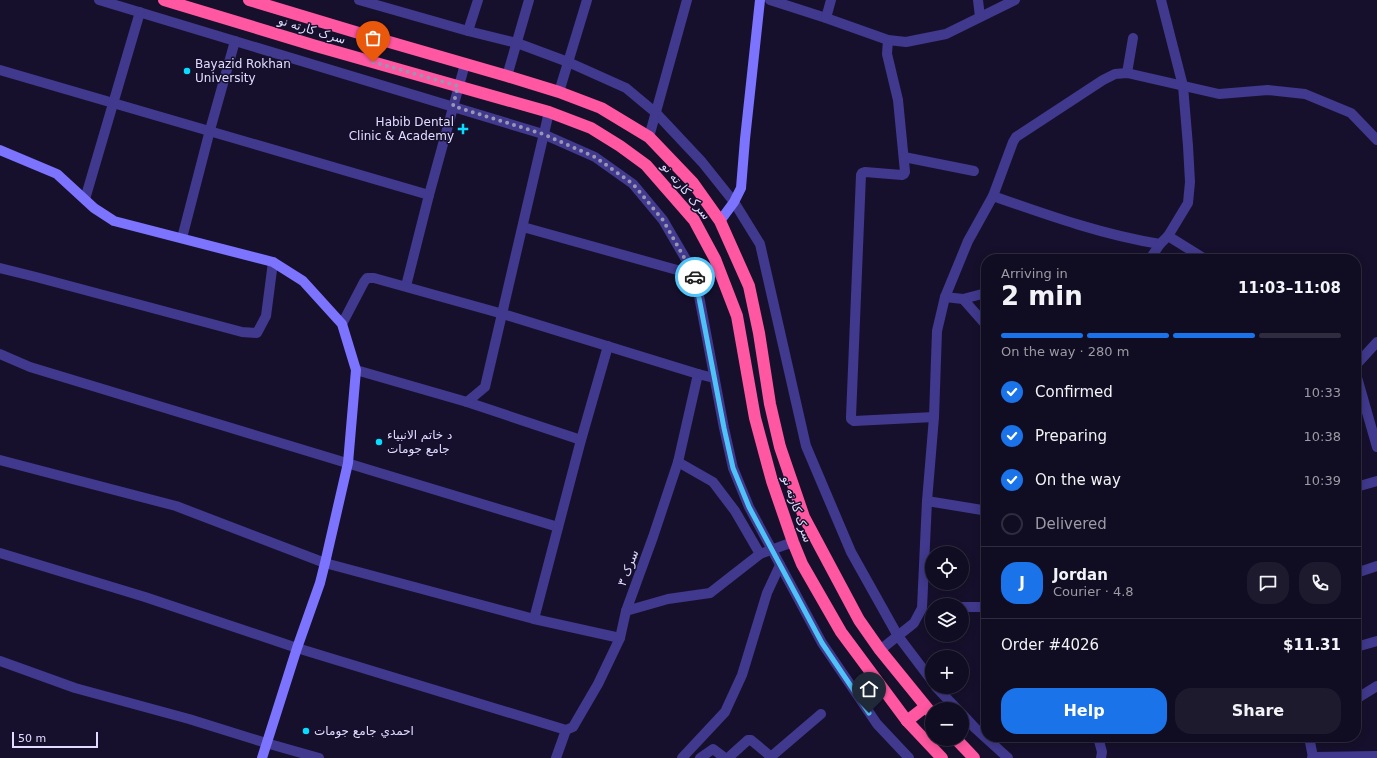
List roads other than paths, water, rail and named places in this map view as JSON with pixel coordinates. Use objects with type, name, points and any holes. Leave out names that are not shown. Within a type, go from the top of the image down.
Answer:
[{"type":"highway","name":"سرک کارته نو","points":[[164,0],[316,46],[549,112],[591,128],[627,150],[646,165],[694,220],[716,259],[737,316],[755,418],[772,481],[802,564],[841,632],[907,721],[942,758]]},
{"type":"highway","name":"سرک کارته نو","points":[[248,0],[559,92],[602,108],[649,137],[693,183],[720,221],[749,286],[778,440],[804,517],[859,620],[880,650],[925,706]]},
{"type":"highway","points":[[841,632],[859,620]]},
{"type":"highway","points":[[907,721],[925,712]]},
{"type":"highway","points":[[963,746],[974,758]]},
{"type":"street","points":[[99,0],[543,134],[595,157],[633,184],[663,220],[695,276],[733,468],[749,507],[822,643],[877,724],[909,758]]},
{"type":"street","points":[[359,0],[382,3],[468,32],[517,44],[568,62],[626,88],[656,113],[702,162],[734,202],[760,244],[806,446],[851,552],[898,636],[925,672]]},
{"type":"street","points":[[468,32],[478,0]]},
{"type":"street","points":[[507,76],[529,0]]},
{"type":"street","points":[[559,92],[587,0]]},
{"type":"street","points":[[649,137],[687,0]]},
{"type":"street","points":[[720,221],[734,202],[741,188],[760,0]]},
{"type":"street","points":[[770,0],[888,40],[906,42],[946,34],[1015,0]]},
{"type":"street","points":[[826,18],[831,0]]},
{"type":"street","points":[[978,0],[980,17]]},
{"type":"street","points":[[1153,254],[1168,236],[1188,203],[1190,182],[1183,86],[1161,0]]},
{"type":"street","points":[[85,199],[140,12]]},
{"type":"street","points":[[1126,74],[1133,38]]},
{"type":"street","points":[[888,40],[887,54],[898,100],[904,157],[904,174],[865,172],[861,175],[851,419],[934,417]]},
{"type":"street","points":[[182,238],[235,41]]},
{"type":"street","points":[[406,286],[465,64]]},
{"type":"street","points":[[0,70],[429,195]]},
{"type":"street","points":[[927,598],[927,501],[934,417],[937,331],[945,297],[968,241],[993,196],[1012,142],[1016,137],[1103,80],[1115,74],[1126,74],[1219,94],[1268,90],[1305,94],[1351,113],[1377,140]]},
{"type":"street","points":[[467,402],[485,387],[549,112]]},
{"type":"street","points":[[0,150],[57,174],[94,208],[114,221],[273,262],[303,280],[342,324],[356,370],[348,463],[320,583],[297,648],[262,758]]},
{"type":"street","points":[[904,157],[974,171]]},
{"type":"street","points":[[993,196],[1094,229],[1160,244]]},
{"type":"street","points":[[523,227],[695,276]]},
{"type":"street","points":[[1168,236],[1197,254]]},
{"type":"street","points":[[0,268],[242,332],[257,333],[266,316],[273,262]]},
{"type":"street","points":[[342,324],[364,282],[368,278],[374,278],[503,314],[714,378]]},
{"type":"street","points":[[945,297],[963,299],[981,294]]},
{"type":"street","points":[[963,299],[981,319]]},
{"type":"street","points":[[1361,360],[1377,342]]},
{"type":"street","points":[[534,619],[581,440],[608,346]]},
{"type":"street","points":[[0,354],[30,367],[558,527]]},
{"type":"street","points":[[356,370],[467,402],[581,440]]},
{"type":"street","name":"سرک ۳","points":[[556,758],[566,730],[573,727],[594,690],[620,638],[626,611],[678,462],[698,374]]},
{"type":"street","points":[[1361,391],[1377,447]]},
{"type":"street","points":[[0,460],[176,506],[325,563],[534,619],[620,638]]},
{"type":"street","points":[[678,462],[713,482],[736,511],[760,554]]},
{"type":"street","points":[[1361,486],[1377,481]]},
{"type":"street","points":[[927,501],[981,510]]},
{"type":"street","points":[[626,611],[668,599],[710,593],[760,554],[793,542]]},
{"type":"street","points":[[0,553],[145,597],[297,648],[566,730]]},
{"type":"street","points":[[682,758],[725,712],[742,675],[767,593],[780,565]]},
{"type":"street","points":[[1361,571],[1377,566]]},
{"type":"street","points":[[969,607],[981,607]]},
{"type":"street","points":[[880,650],[914,624],[925,610]]},
{"type":"street","points":[[1361,646],[1377,642]]},
{"type":"street","points":[[0,661],[76,688],[189,719],[319,758]]},
{"type":"street","points":[[1361,696],[1377,686]]},
{"type":"street","points":[[943,694],[950,702]]},
{"type":"street","points":[[728,758],[748,740],[751,740],[771,756],[821,714]]},
{"type":"street","points":[[969,722],[981,733]]},
{"type":"street","points":[[990,742],[1008,758]]},
{"type":"street","points":[[1099,742],[1102,752],[1101,758]]},
{"type":"street","points":[[1310,742],[1313,757],[1377,756]]},
{"type":"street","points":[[700,758],[713,749],[725,758]]},
{"type":"place","name":"Bayazid Rokhan University","points":[[187,71]]},
{"type":"place","name":"Habib Dental Clinic & Academy","points":[[463,129]]},
{"type":"place","name":"د خاتم الانبیاء جامع جومات","points":[[379,442]]},
{"type":"place","name":"احمدي جامع جومات","points":[[306,731]]}]
